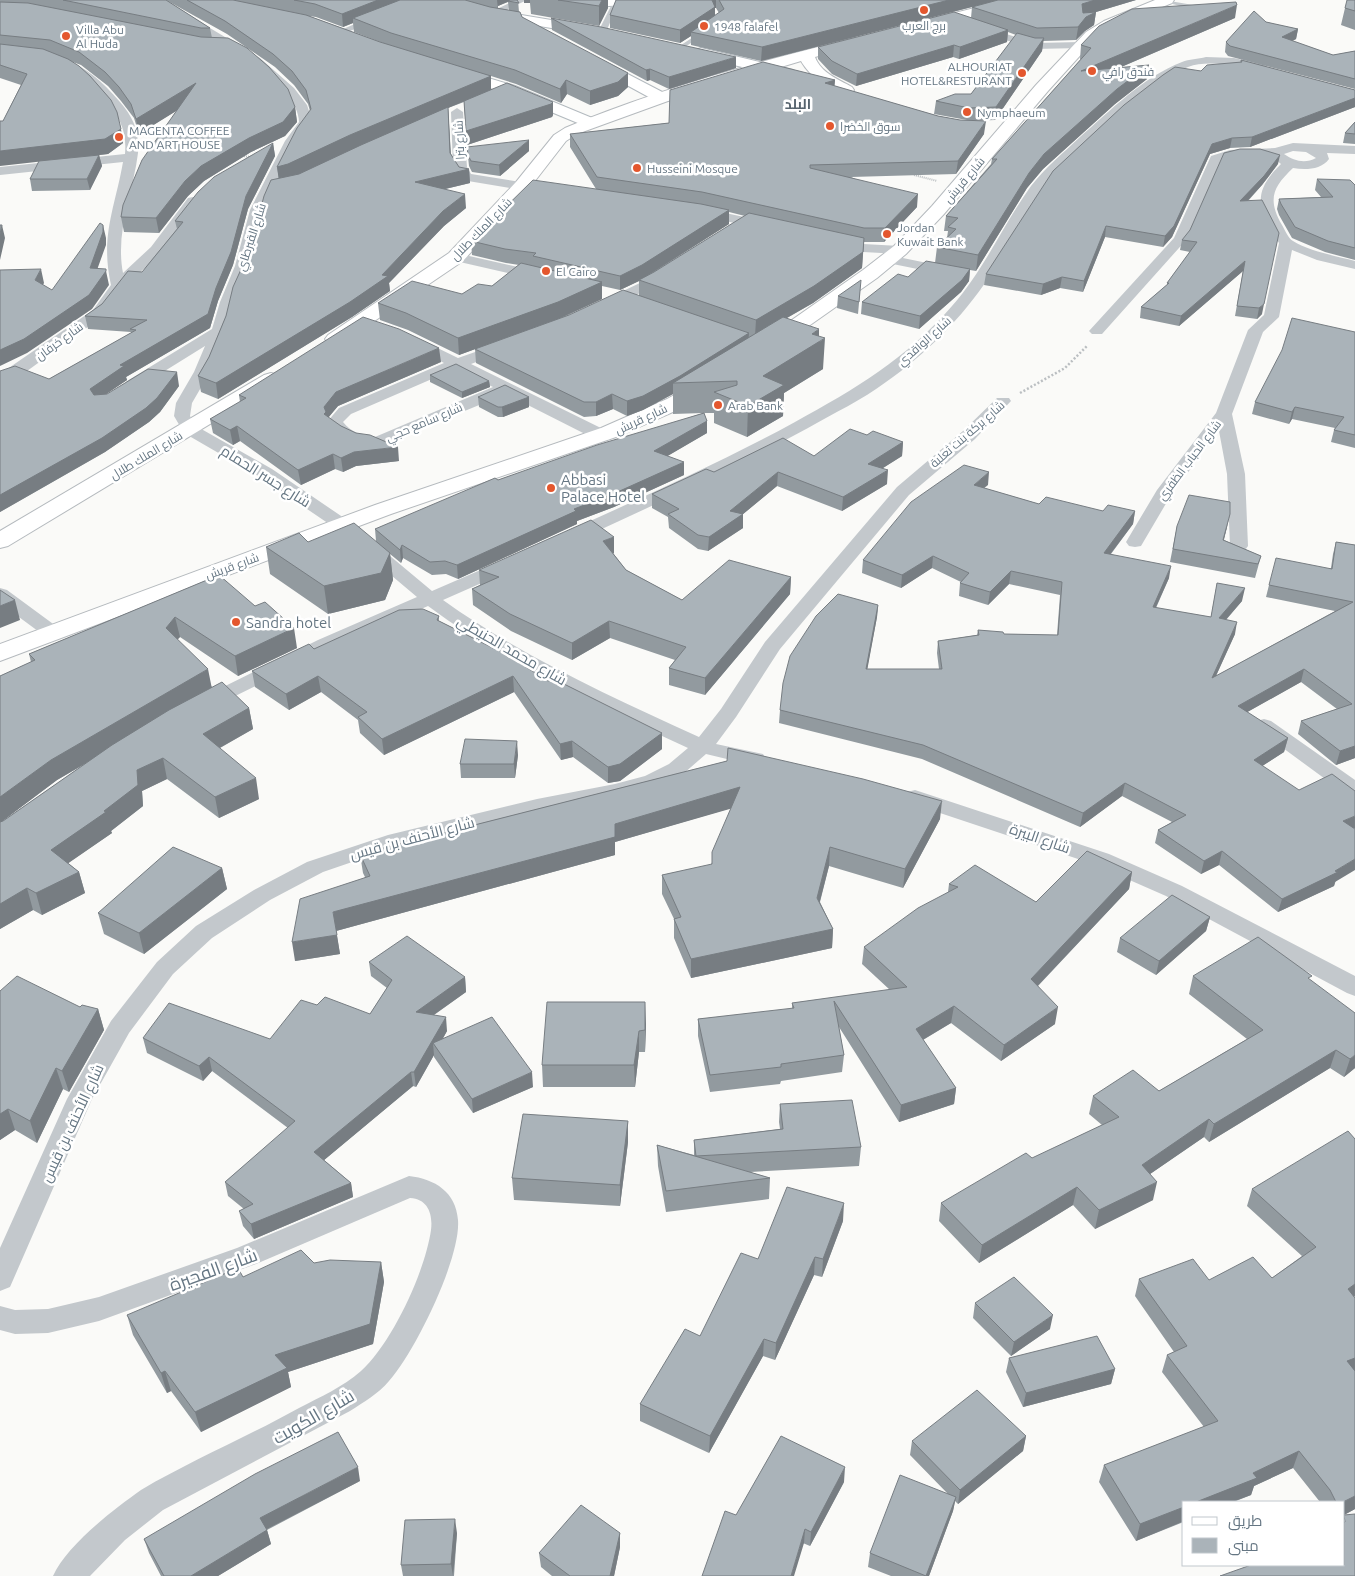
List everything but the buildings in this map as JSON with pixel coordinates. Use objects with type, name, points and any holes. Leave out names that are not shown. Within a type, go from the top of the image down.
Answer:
[{"type":"main road","points":[[441,0],[491,14],[543,8]]},
{"type":"main road","points":[[475,0],[510,12],[621,36]]},
{"type":"main road","points":[[912,28],[1024,0]]},
{"type":"main road","name":"شارع قريش","points":[[757,349],[870,274],[894,255],[959,186],[1081,45],[1100,29],[1139,15],[1167,0]]},
{"type":"main road","points":[[565,4],[626,1]]},
{"type":"main road","points":[[510,12],[550,38]]},
{"type":"main road","points":[[333,29],[364,41]]},
{"type":"main road","name":"شارع الملك طلال","points":[[320,349],[360,324],[456,257],[522,186],[560,138],[591,123],[662,98],[806,54],[864,40]]},
{"type":"main road","points":[[675,47],[761,67],[846,90],[861,96]]},
{"type":"main road","points":[[806,54],[809,66],[818,74],[846,90]]},
{"type":"main road","points":[[584,57],[662,98]]},
{"type":"main road","points":[[443,69],[509,89],[591,123]]},
{"type":"main road","points":[[984,129],[996,128],[1014,121]]},
{"type":"main road","name":"شارع الملك طلال","points":[[0,542],[287,369]]},
{"type":"main road","name":"شارع قريش","points":[[0,654],[341,524],[603,436],[651,416],[719,376]]},
{"type":"street","name":"شارع القبرطاي","points":[[155,0],[174,13],[235,47],[275,76],[301,105],[305,122],[291,141],[257,210],[242,266],[227,302],[219,331],[202,372],[184,403],[182,416],[190,429]]},
{"type":"street","points":[[510,12],[523,0]]},
{"type":"street","points":[[602,32],[626,1]]},
{"type":"street","points":[[333,29],[380,18]]},
{"type":"street","points":[[950,18],[1034,46],[1081,45]]},
{"type":"street","points":[[212,47],[235,47]]},
{"type":"street","points":[[0,52],[44,56],[82,69],[98,83],[116,105],[131,132],[130,157],[114,233],[112,258],[118,286]]},
{"type":"street","name":"شارع الواقدي","points":[[557,542],[743,457],[861,392],[882,378],[927,340],[958,309],[981,278],[1036,189],[1049,174],[1120,108],[1157,80],[1186,64],[1206,61],[1234,62],[1269,70]]},
{"type":"street","points":[[492,96],[509,89]]},
{"type":"street","name":"شارع بترا","points":[[457,112],[460,167],[467,177],[558,191]]},
{"type":"street","points":[[257,157],[291,141]]},
{"type":"street","points":[[1097,332],[1180,239],[1216,159],[1243,154],[1277,152],[1286,148],[1355,150]]},
{"type":"street","points":[[1309,149],[1317,152],[1323,159]]},
{"type":"street","points":[[1277,152],[1279,158],[1290,163],[1311,164],[1323,159],[1355,156]]},
{"type":"street","points":[[0,172],[130,157]]},
{"type":"street","points":[[1290,163],[1266,191],[1265,206],[1286,243],[1322,257],[1355,265]]},
{"type":"street","points":[[268,190],[287,187]]},
{"type":"street","name":"شارع خرفان","points":[[0,380],[10,376],[98,313],[118,286],[156,250],[171,228],[194,200],[205,190]]},
{"type":"street","points":[[691,211],[776,228]]},
{"type":"street","points":[[730,232],[747,221]]},
{"type":"street","points":[[824,239],[981,278]]},
{"type":"street","name":"شارع الحباب الظفري","points":[[1135,542],[1163,494],[1224,414],[1256,330],[1271,317],[1286,243]]},
{"type":"street","points":[[456,257],[552,279]]},
{"type":"street","points":[[594,311],[673,269]]},
{"type":"street","points":[[597,290],[638,302]]},
{"type":"street","points":[[360,324],[381,328]]},
{"type":"street","points":[[119,393],[219,331]]},
{"type":"street","points":[[401,336],[459,363],[603,436]]},
{"type":"street","points":[[459,363],[513,344]]},
{"type":"street","name":"شارع سامع حجي","points":[[459,363],[345,411],[338,416],[335,422],[338,428],[356,439],[377,442],[505,388]]},
{"type":"street","name":"شارع بركة بنت ثعلبة","points":[[702,747],[729,713],[772,646],[903,491],[969,436],[1003,401]]},
{"type":"street","points":[[1224,414],[1236,474],[1239,546]]},
{"type":"street","name":"شارع جسر الحمام","points":[[190,429],[266,473],[341,524]]},
{"type":"street","name":"شارع محمد الحنيطي","points":[[341,524],[431,600],[468,627],[597,698],[702,747]]},
{"type":"street","points":[[191,712],[223,693],[325,644],[431,600],[521,559]]},
{"type":"street","points":[[0,594],[53,633]]},
{"type":"street","points":[[1262,724],[1355,790]]},
{"type":"street","points":[[702,747],[774,762]]},
{"type":"street","name":"شارع الأحنف بن قيس","points":[[0,1280],[80,1099],[120,1026],[165,968],[204,932],[262,895],[315,867],[388,842],[537,806],[616,791],[652,781],[676,769],[702,747]]},
{"type":"street","name":"شارع البيرة","points":[[895,792],[978,817],[1101,860],[1174,891],[1355,987]]},
{"type":"street","name":"شارع الفجيرة","points":[[0,1318],[31,1322],[54,1320],[96,1310],[222,1267],[391,1194],[409,1187],[418,1187]]},
{"type":"street","name":"شارع الكويت","points":[[69,1576],[104,1538],[149,1502],[288,1432],[344,1400],[378,1373],[393,1355],[410,1323],[438,1256],[446,1229],[445,1214],[440,1202],[432,1193],[418,1187]]},
{"type":"lane","points":[[1167,0],[1182,6],[1201,8]]},
{"type":"lane","points":[[1187,14],[1197,13]]},
{"type":"lane","points":[[675,47],[704,32]]},
{"type":"path","points":[[131,132],[177,125]]},
{"type":"path","points":[[238,156],[257,157]]},
{"type":"path","points":[[908,172],[924,178],[959,186]]},
{"type":"path","name":"شارع بركة بنت ثعلبة","points":[[1003,401],[1055,375],[1078,359],[1097,332]]},
{"type":"place","name":"برج العرب","points":[[924,10]]},
{"type":"place","name":"1948 falafel","points":[[704,26]]},
{"type":"place","name":"Villa Abu Al Huda","points":[[66,36]]},
{"type":"place","name":"فندق رافي","points":[[1092,71]]},
{"type":"place","name":"ALHOURIAT HOTEL&RESTURANT","points":[[1022,73]]},
{"type":"place","name":"Nymphaeum","points":[[967,112]]},
{"type":"place","name":"سوق الخضرا","points":[[830,126]]},
{"type":"place","name":"MAGENTA COFFEE AND ART HOUSE","points":[[119,137]]},
{"type":"place","name":"Husseini Mosque","points":[[637,168]]},
{"type":"place","name":"Jordan Kuwait Bank","points":[[887,234]]},
{"type":"place","name":"El Cairo","points":[[546,271]]},
{"type":"place","name":"Arab Bank","points":[[718,405]]},
{"type":"place","name":"Abbasi Palace Hotel","points":[[551,488]]},
{"type":"place","name":"Sandra hotel","points":[[236,622]]},
{"type":"district","name":"البلد","points":[[798,104]]}]
